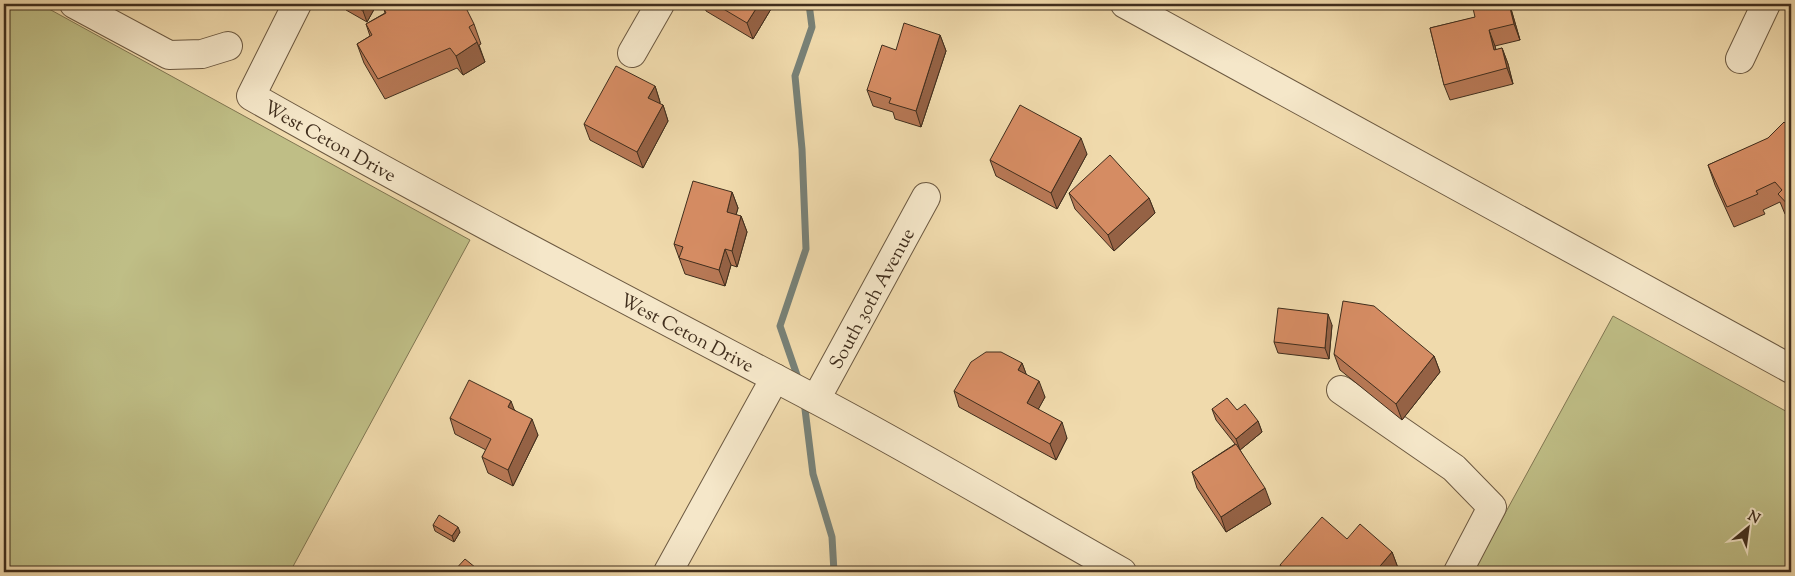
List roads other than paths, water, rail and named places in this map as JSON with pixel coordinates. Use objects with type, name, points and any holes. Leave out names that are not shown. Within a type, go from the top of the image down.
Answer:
[{"type":"street","points":[[74,4],[169,55],[202,54],[228,46]]},
{"type":"street","name":"West Ceton Drive","points":[[297,4],[252,96],[379,168],[494,227],[634,305],[816,399],[1122,572]]},
{"type":"street","points":[[632,53],[660,4]]},
{"type":"street","points":[[1125,4],[1791,369]]},
{"type":"street","points":[[1740,59],[1766,4]]},
{"type":"street","name":"South 30th Avenue","points":[[816,399],[926,197]]},
{"type":"street","points":[[668,572],[775,378]]},
{"type":"street","points":[[1341,390],[1454,468],[1492,507],[1458,572]]},
{"type":"waterway","points":[[799,381],[780,326],[806,249],[802,149],[795,76],[812,27],[809,4]]},
{"type":"waterway","points":[[804,401],[813,474],[832,537],[834,572]]}]
